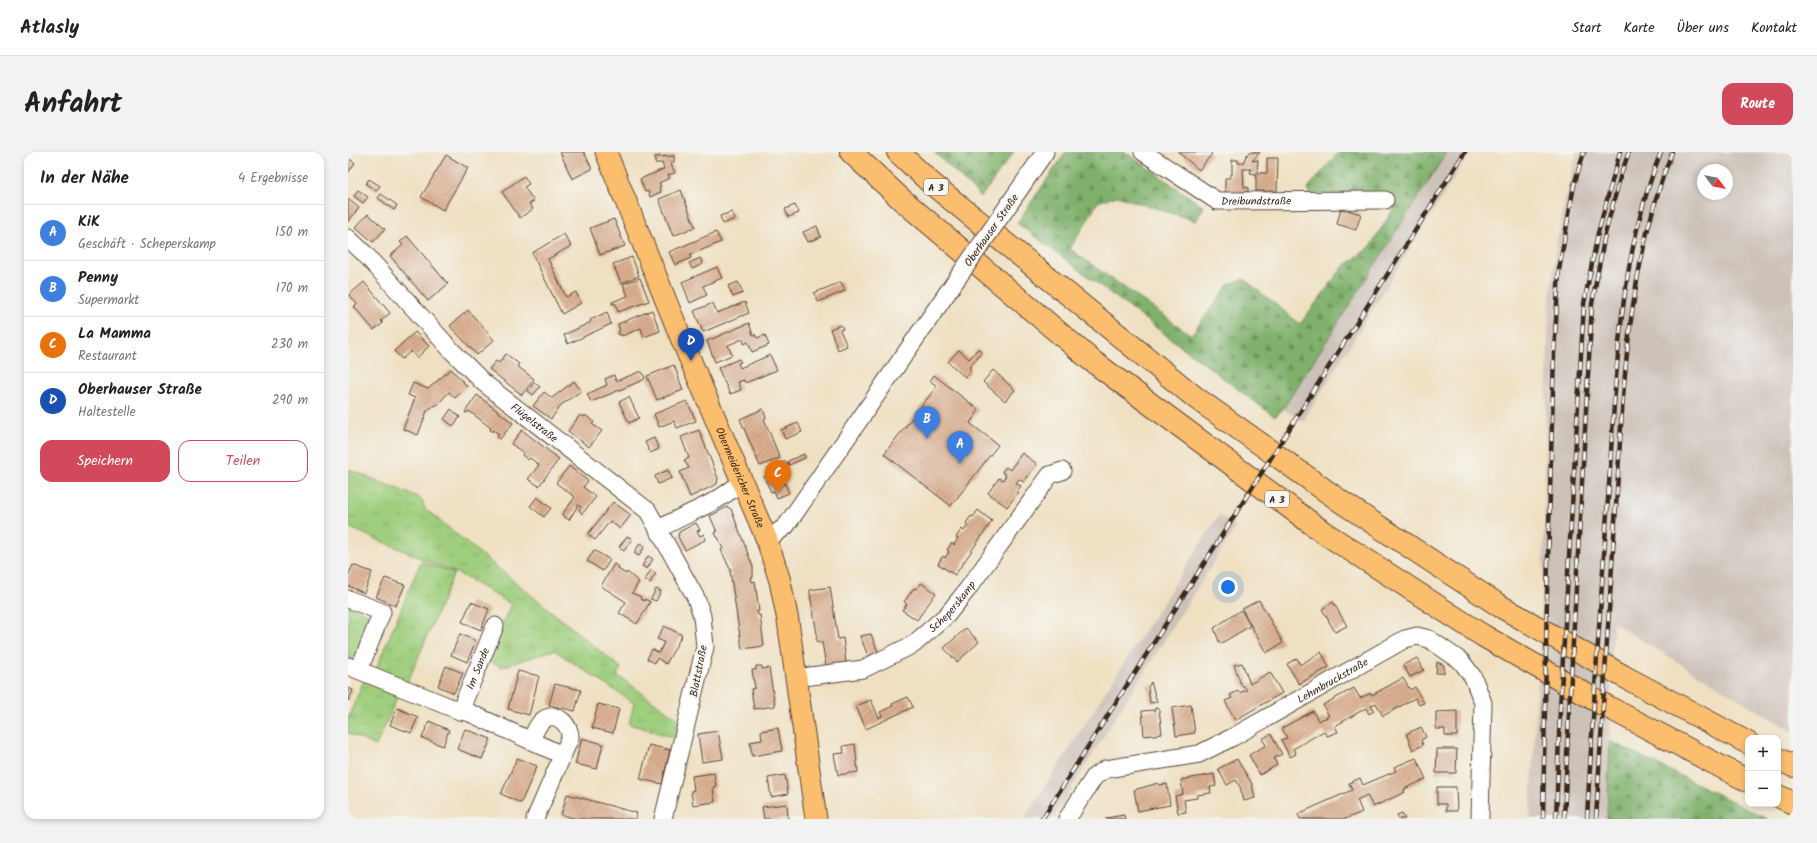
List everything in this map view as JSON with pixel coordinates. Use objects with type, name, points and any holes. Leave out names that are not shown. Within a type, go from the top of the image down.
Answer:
[{"type":"highway","name":"A 3","points":[[851,152],[901,199],[1091,360],[1322,532],[1482,635],[1606,706],[1745,779]]},
{"type":"highway","name":"A 3","points":[[898,152],[931,183],[1196,398],[1342,503],[1500,606],[1623,676],[1745,742]]},
{"type":"highway","points":[[1781,760],[1793,766]]},
{"type":"highway","points":[[1781,797],[1793,803]]},
{"type":"main road","name":"Obermeidericher Straße","points":[[606,152],[681,338],[767,540],[780,581],[796,678],[816,819]]},
{"type":"street","name":"Oberhauser Straße","points":[[767,540],[786,526],[1045,152]]},
{"type":"street","name":"Dreibundstraße","points":[[1143,152],[1217,201],[1385,200]]},
{"type":"street","name":"Flügelstraße","points":[[348,238],[365,254],[452,351],[481,380],[644,508],[651,516],[658,530]]},
{"type":"street","name":"Scheperskamp","points":[[796,678],[863,669],[914,644],[947,615],[967,590],[1050,475],[1062,471]]},
{"type":"street","points":[[658,530],[674,520],[729,492],[742,480]]},
{"type":"street","name":"Blattstraße","points":[[658,530],[696,598],[702,616],[704,639],[702,661],[663,819]]},
{"type":"street","points":[[348,599],[382,612],[353,668],[460,711],[470,713],[562,754]]},
{"type":"street","name":"Im Sande","points":[[460,711],[495,626]]},
{"type":"street","name":"Lehmbruckstraße","points":[[1067,819],[1095,776],[1106,769],[1200,754],[1233,737],[1404,639],[1417,636],[1429,639],[1461,661],[1473,677],[1483,703],[1480,819]]},
{"type":"street","points":[[531,740],[542,721],[548,718],[558,718],[566,723],[570,734],[535,819]]},
{"type":"shaded area","points":[[1446,152],[1470,152],[1303,421],[1283,409]]},
{"type":"shaded area","points":[[1576,152],[1793,152],[1793,732],[1613,623],[1607,819],[1530,819],[1543,592],[1549,307],[1556,245]]},
{"type":"shaded area","points":[[1219,515],[1236,527],[1053,819],[1024,819]]},
{"type":"green space","points":[[934,152],[1014,152],[981,197]]},
{"type":"green space","points":[[1066,152],[1125,152],[1204,207],[1196,221],[1117,196],[1098,202],[1070,249],[1191,335],[1229,284],[1244,279],[1300,324],[1343,267],[1370,247],[1397,203],[1386,194],[1309,194],[1308,188],[1339,152],[1447,152],[1283,409],[1275,417],[1017,223]]},
{"type":"green space","points":[[348,469],[418,497],[423,502],[424,508],[621,668],[617,675],[686,725],[683,740],[629,724],[634,703],[554,650],[502,667],[487,660],[511,604],[461,575],[348,527]]},
{"type":"green space","points":[[421,561],[454,573],[406,686],[376,669]]},
{"type":"green space","points":[[348,606],[374,617],[353,662],[348,660]]},
{"type":"green space","points":[[365,678],[400,691],[376,746],[348,733],[348,718]]},
{"type":"green space","points":[[1610,741],[1768,819],[1607,819]]},
{"type":"building","points":[[560,152],[584,152],[592,169],[572,179]]},
{"type":"building","points":[[1178,152],[1210,152],[1212,154],[1199,170]]},
{"type":"building","points":[[1250,152],[1260,152],[1252,161],[1258,160],[1257,173],[1267,173],[1267,158],[1278,158],[1277,191],[1256,191],[1256,174],[1250,173],[1251,169],[1243,169],[1244,187],[1248,187],[1248,192],[1225,193],[1225,178],[1230,178],[1230,175],[1232,175],[1232,160],[1238,160],[1238,163],[1243,163],[1246,156]]},
{"type":"building","points":[[446,155],[468,168],[443,210],[421,197]]},
{"type":"building","points":[[674,156],[674,162],[670,162],[675,173],[668,175],[670,178],[659,183],[661,186],[659,187],[661,192],[650,197],[648,191],[645,192],[640,179],[664,169],[662,163],[655,163],[655,157]]},
{"type":"building","points":[[348,158],[355,163],[348,173]]},
{"type":"building","points":[[524,176],[529,184],[524,187],[534,201],[529,204],[533,209],[520,218],[502,192]]},
{"type":"building","points":[[369,179],[380,186],[376,191],[366,184]]},
{"type":"building","points":[[358,190],[368,197],[363,203],[354,196]]},
{"type":"building","points":[[681,190],[695,227],[673,236],[659,199]]},
{"type":"building","points":[[381,194],[397,205],[394,210],[378,198]]},
{"type":"building","points":[[348,199],[359,208],[348,222]]},
{"type":"building","points":[[795,205],[799,213],[788,217],[785,209]]},
{"type":"building","points":[[1341,208],[1361,214],[1356,230],[1337,224]]},
{"type":"building","points":[[732,212],[735,219],[723,224],[720,216]]},
{"type":"building","points":[[368,214],[385,229],[373,242],[356,227]]},
{"type":"building","points":[[614,219],[625,246],[600,255],[590,228]]},
{"type":"building","points":[[817,226],[821,237],[808,242],[803,232]]},
{"type":"building","points":[[716,232],[721,242],[690,255],[691,258],[675,265],[669,252]]},
{"type":"building","points":[[564,234],[571,246],[548,259],[566,297],[576,292],[581,303],[562,314],[532,253]]},
{"type":"building","points":[[407,236],[448,284],[428,301],[390,256],[403,245],[400,242]]},
{"type":"building","points":[[632,257],[639,276],[621,283],[613,264]]},
{"type":"building","points":[[700,258],[703,264],[692,269],[689,263]]},
{"type":"building","points":[[717,267],[722,278],[703,286],[707,295],[690,303],[682,282]]},
{"type":"building","points":[[640,278],[649,301],[618,312],[615,303],[612,304],[612,302],[628,296],[623,284]]},
{"type":"building","points":[[364,282],[390,313],[381,321],[383,323],[374,330],[354,307],[357,304],[349,295]]},
{"type":"building","points":[[738,282],[743,293],[733,297],[728,286]]},
{"type":"building","points":[[841,282],[845,291],[818,302],[814,293]]},
{"type":"building","points":[[745,302],[749,313],[703,332],[694,311],[713,303],[717,313]]},
{"type":"building","points":[[468,310],[494,340],[477,355],[450,326]]},
{"type":"building","points":[[652,310],[660,331],[644,337],[641,328],[622,336],[621,334],[619,335],[618,332],[620,331],[618,324]]},
{"type":"building","points":[[607,312],[611,324],[568,344],[564,335],[591,322],[590,320]]},
{"type":"building","points":[[749,323],[753,335],[755,334],[757,338],[765,335],[769,345],[752,352],[748,342],[744,344],[743,339],[728,345],[732,355],[715,362],[707,341]]},
{"type":"building","points":[[841,325],[843,329],[840,330],[847,346],[838,350],[830,329]]},
{"type":"building","points":[[415,332],[429,346],[417,358],[411,351],[402,359],[394,351]]},
{"type":"building","points":[[978,349],[982,353],[970,366],[970,372],[965,377],[948,362],[959,350],[969,359]]},
{"type":"building","points":[[506,354],[519,364],[517,366],[534,379],[522,395],[489,369],[496,361],[499,363]]},
{"type":"building","points":[[770,355],[777,370],[745,383],[744,380],[738,382],[741,390],[730,394],[718,368],[739,359],[741,362],[738,363],[740,368]]},
{"type":"building","points":[[674,365],[683,390],[657,400],[647,376]]},
{"type":"building","points":[[451,369],[467,386],[455,398],[449,392],[437,405],[433,406],[427,411],[418,435],[403,429],[415,398],[408,395],[413,383],[428,389]]},
{"type":"building","points":[[993,370],[1015,390],[1005,401],[983,382]]},
{"type":"building","points":[[642,372],[645,378],[643,380],[591,402],[587,394],[607,385],[605,379],[614,375],[616,381]]},
{"type":"building","points":[[934,375],[979,410],[970,423],[998,445],[951,506],[884,454],[937,386],[930,381]]},
{"type":"building","points":[[574,381],[581,391],[561,405],[551,419],[533,406],[544,392],[552,398]]},
{"type":"building","points":[[534,382],[540,387],[533,395],[528,391]]},
{"type":"building","points":[[477,395],[513,423],[500,439],[497,437],[499,434],[493,430],[492,432],[490,430],[491,428],[469,411],[467,413],[465,412]]},
{"type":"building","points":[[629,397],[639,418],[629,423],[619,402]]},
{"type":"building","points":[[687,401],[696,421],[677,428],[674,421],[659,427],[654,414]]},
{"type":"building","points":[[451,409],[460,417],[453,426],[444,419]]},
{"type":"building","points":[[763,409],[766,418],[764,419],[780,458],[760,466],[740,419]]},
{"type":"building","points":[[580,415],[584,417],[585,415],[594,422],[592,424],[602,431],[589,447],[568,431]]},
{"type":"building","points":[[798,423],[802,432],[785,439],[781,430]]},
{"type":"building","points":[[522,430],[559,459],[539,486],[528,479],[539,465],[530,458],[528,460],[522,455],[524,453],[511,444]]},
{"type":"building","points":[[699,430],[718,478],[717,484],[690,497],[680,472],[689,468],[684,460],[689,458],[681,437]]},
{"type":"building","points":[[654,438],[659,449],[650,453],[645,442]]},
{"type":"building","points":[[1022,453],[1037,464],[1024,482],[1019,479],[1016,483],[1021,486],[1017,491],[1019,492],[1007,507],[988,493],[999,478],[1003,480],[1006,475],[1002,472],[1006,467],[1010,470]]},
{"type":"building","points":[[804,454],[805,458],[789,465],[788,461]]},
{"type":"building","points":[[786,461],[788,467],[782,469],[785,476],[782,477],[789,493],[777,498],[774,491],[771,492],[764,477],[775,472],[773,467]]},
{"type":"building","points":[[569,466],[588,481],[583,487],[596,497],[582,514],[579,509],[581,507],[578,505],[569,520],[562,515],[575,497],[556,483]]},
{"type":"building","points":[[668,470],[672,478],[658,484],[655,476]]},
{"type":"building","points":[[537,497],[551,508],[544,517],[530,506]]},
{"type":"building","points":[[613,502],[631,515],[620,529],[610,521],[595,540],[588,534]]},
{"type":"building","points":[[727,507],[731,509],[753,567],[753,577],[751,577],[752,582],[755,581],[759,611],[757,611],[758,615],[760,615],[764,646],[742,649],[731,571],[721,550],[723,549],[715,533],[717,532],[710,516]]},
{"type":"building","points":[[978,510],[992,521],[955,575],[938,564],[943,556],[945,558],[949,552],[947,550],[952,543],[954,545],[958,538],[956,537],[962,529],[964,531],[968,525],[966,523],[971,516],[973,517]]},
{"type":"building","points":[[696,523],[700,530],[697,531],[700,536],[704,534],[705,540],[685,550],[678,537],[679,532]]},
{"type":"building","points":[[627,536],[632,539],[624,551],[619,547]]},
{"type":"building","points":[[640,543],[645,546],[639,556],[634,553]]},
{"type":"building","points":[[594,550],[610,560],[603,571],[587,561]]},
{"type":"building","points":[[648,556],[653,559],[647,569],[642,566]]},
{"type":"building","points":[[614,564],[619,567],[618,569],[626,574],[627,572],[639,582],[632,593],[641,597],[640,598],[644,601],[645,599],[650,602],[637,624],[619,613],[626,602],[601,586]]},
{"type":"building","points":[[353,565],[372,572],[364,593],[348,586],[348,576]]},
{"type":"building","points":[[651,570],[656,573],[650,583],[645,580]]},
{"type":"building","points":[[385,578],[405,585],[396,606],[376,597]]},
{"type":"building","points":[[921,583],[936,593],[917,620],[902,610],[907,604],[904,602],[914,588],[916,589]]},
{"type":"building","points":[[830,587],[838,639],[843,638],[846,662],[826,666],[822,642],[818,642],[816,639],[817,634],[810,590]]},
{"type":"building","points":[[656,589],[661,591],[656,601],[651,599]]},
{"type":"building","points":[[1259,600],[1283,643],[1266,653],[1242,609]]},
{"type":"building","points":[[471,602],[489,609],[481,630],[462,622]]},
{"type":"building","points":[[1333,602],[1347,626],[1335,632],[1322,609]]},
{"type":"building","points":[[1241,610],[1250,626],[1220,644],[1214,628]]},
{"type":"building","points":[[664,626],[682,635],[666,664],[657,658],[655,663],[647,659],[652,649],[659,653],[664,642],[657,639]]},
{"type":"building","points":[[966,628],[979,642],[957,662],[944,648]]},
{"type":"building","points":[[460,634],[476,641],[467,662],[451,655]]},
{"type":"building","points":[[871,634],[878,652],[868,656],[860,636]]},
{"type":"building","points":[[1321,652],[1329,667],[1299,684],[1287,664],[1297,658],[1300,665]]},
{"type":"building","points":[[1417,658],[1424,670],[1410,677],[1403,665]]},
{"type":"building","points":[[1437,662],[1444,665],[1444,673],[1436,673]]},
{"type":"building","points":[[1242,663],[1250,684],[1270,672],[1282,693],[1235,720],[1225,701],[1232,698],[1230,695],[1238,691],[1239,693],[1247,690],[1241,685],[1234,665]]},
{"type":"building","points":[[446,666],[463,673],[454,693],[438,686]]},
{"type":"building","points":[[756,666],[762,666],[762,669],[769,668],[775,706],[754,709],[751,689],[755,688],[752,670],[756,670]]},
{"type":"building","points":[[518,671],[539,676],[529,715],[508,709]]},
{"type":"building","points":[[1403,678],[1410,690],[1415,687],[1424,703],[1419,705],[1415,698],[1383,716],[1376,703],[1371,706],[1374,711],[1369,714],[1366,708],[1335,726],[1338,732],[1327,736],[1324,731],[1293,749],[1296,754],[1290,757],[1281,740],[1287,738],[1282,728],[1313,711],[1318,721],[1323,718],[1324,719],[1329,716],[1323,705],[1354,688],[1360,698],[1371,693],[1372,695]]},
{"type":"building","points":[[1151,682],[1157,702],[1150,703],[1148,687]]},
{"type":"building","points":[[555,684],[581,690],[575,711],[549,705]]},
{"type":"building","points":[[348,688],[353,690],[348,701]]},
{"type":"building","points":[[908,697],[913,707],[866,729],[856,706],[871,700],[879,718],[882,716],[880,712],[893,706],[892,704]]},
{"type":"building","points":[[598,704],[619,709],[613,733],[592,728]]},
{"type":"building","points":[[1191,705],[1195,733],[1176,736],[1172,708]]},
{"type":"building","points":[[397,708],[418,717],[411,733],[390,725]]},
{"type":"building","points":[[1155,708],[1159,709],[1162,734],[1144,736],[1142,711],[1155,710]]},
{"type":"building","points":[[1457,711],[1457,736],[1445,736],[1445,729],[1436,729],[1436,712]]},
{"type":"building","points":[[429,721],[449,730],[443,746],[422,738]]},
{"type":"building","points":[[1421,727],[1426,737],[1421,740],[1423,745],[1413,750],[1406,734]]},
{"type":"building","points":[[778,728],[782,751],[752,756],[750,742],[762,740],[761,731]]},
{"type":"building","points":[[465,729],[491,739],[482,759],[457,749]]},
{"type":"building","points":[[718,731],[723,759],[702,762],[698,734]]},
{"type":"building","points":[[1271,734],[1282,754],[1274,758],[1277,765],[1260,775],[1249,755],[1266,745],[1262,739]]},
{"type":"building","points":[[582,738],[603,744],[597,769],[575,764]]},
{"type":"building","points":[[855,744],[858,772],[838,775],[834,754],[844,753],[843,746]]},
{"type":"building","points":[[649,745],[670,750],[662,784],[640,779]]},
{"type":"building","points":[[1437,749],[1457,749],[1456,773],[1436,773]]},
{"type":"building","points":[[517,758],[537,766],[521,803],[501,794]]},
{"type":"building","points":[[1416,758],[1426,779],[1404,789],[1405,792],[1373,807],[1367,795],[1357,800],[1362,812],[1345,819],[1300,819],[1298,814],[1352,790],[1349,783],[1360,778],[1363,785],[1396,771],[1394,767]]},
{"type":"building","points":[[1237,759],[1252,784],[1255,798],[1244,801],[1240,787],[1236,780],[1227,785],[1218,769]]},
{"type":"building","points":[[714,773],[716,787],[713,788],[715,802],[693,805],[691,791],[694,790],[692,776]]},
{"type":"building","points":[[1214,774],[1216,786],[1210,787],[1211,793],[1197,795],[1197,798],[1184,800],[1186,812],[1178,813],[1175,796],[1183,794],[1181,780]]},
{"type":"building","points":[[785,775],[788,794],[771,797],[768,778]]},
{"type":"building","points":[[1158,783],[1159,785],[1167,784],[1170,805],[1138,811],[1134,790]]},
{"type":"building","points":[[1437,787],[1456,787],[1457,811],[1446,811],[1446,804],[1437,804]]},
{"type":"building","points":[[567,794],[637,813],[635,819],[577,819],[561,815]]},
{"type":"building","points":[[787,804],[788,819],[764,819],[762,807]]},
{"type":"building","points":[[1402,813],[1405,819],[1399,819],[1397,815]]},
{"type":"building","points":[[1124,815],[1125,819],[1106,819],[1106,818]]},
{"type":"railway","points":[[1042,819],[1465,152]]},
{"type":"railway","points":[[1543,819],[1547,596],[1554,354],[1559,270],[1574,185],[1584,152]]},
{"type":"railway","points":[[1556,819],[1560,708],[1584,304],[1598,233],[1620,152]]},
{"type":"railway","points":[[1564,819],[1592,304],[1605,234],[1621,174],[1629,152]]},
{"type":"railway","points":[[1587,819],[1617,358],[1628,274],[1636,233],[1647,192],[1661,152]]},
{"type":"railway","points":[[1596,819],[1622,404],[1626,362],[1631,319],[1646,235],[1672,152]]},
{"type":"place","name":"Oberhauser Straße","points":[[691,361]]},
{"type":"place","name":"Penny","points":[[927,439]]},
{"type":"place","name":"KiK","points":[[960,464]]},
{"type":"place","name":"La Mamma","points":[[778,493]]}]
